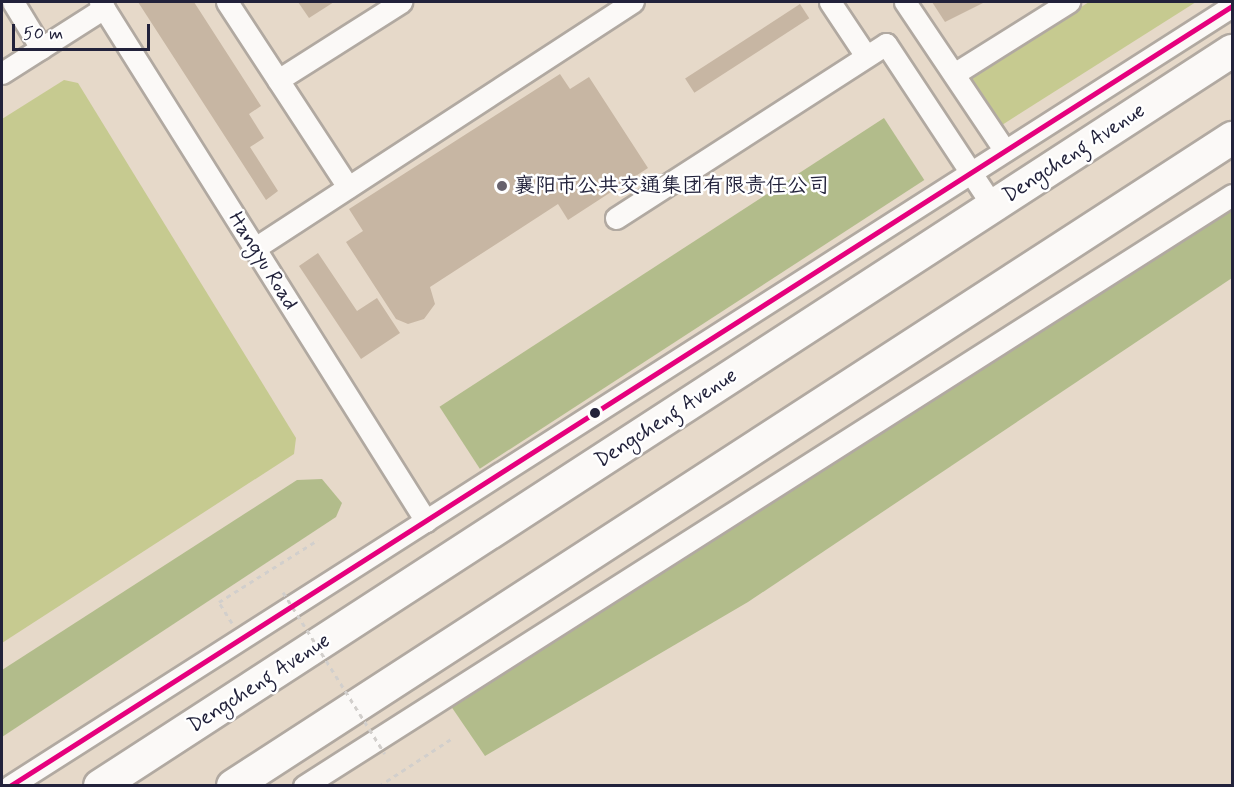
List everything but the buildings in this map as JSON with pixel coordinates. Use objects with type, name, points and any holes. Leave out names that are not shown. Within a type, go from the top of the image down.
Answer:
[{"type":"highway","name":"Dengcheng Avenue","points":[[100,786],[1233,51]]},
{"type":"highway","points":[[233,786],[1233,138]]},
{"type":"street","points":[[13,2],[41,48]]},
{"type":"street","points":[[227,2],[348,187]]},
{"type":"street","points":[[278,80],[401,2]]},
{"type":"street","points":[[255,248],[633,2]]},
{"type":"street","points":[[831,2],[866,57]]},
{"type":"street","points":[[905,2],[1005,151]]},
{"type":"street","points":[[954,74],[1069,2]]},
{"type":"street","points":[[2,73],[102,5]]},
{"type":"street","name":"Hangyu Road","points":[[102,5],[426,521]]},
{"type":"street","points":[[10,786],[1233,6]]},
{"type":"street","points":[[616,218],[886,44],[993,206]]},
{"type":"street","points":[[304,786],[1233,195]]},
{"type":"path","points":[[243,617],[232,624],[219,602],[318,540]]},
{"type":"path","points":[[273,598],[283,592],[385,754]]},
{"type":"path","points":[[379,786],[451,739]]},
{"type":"green space","points":[[1089,2],[1196,2],[1002,125],[992,122],[969,85],[972,76]]},
{"type":"green space","points":[[64,80],[78,83],[296,438],[294,454],[2,643],[2,119]]},
{"type":"green space","points":[[884,118],[924,180],[480,469],[440,407]]},
{"type":"green space","points":[[1232,195],[1232,278],[748,602],[485,756],[444,696]]},
{"type":"green space","points":[[322,479],[342,503],[336,517],[2,737],[2,670],[297,480]]},
{"type":"transit line","points":[[10,786],[1232,6]]},
{"type":"place","name":"襄阳市公共交通集团有限责任公司","points":[[502,186]]}]
